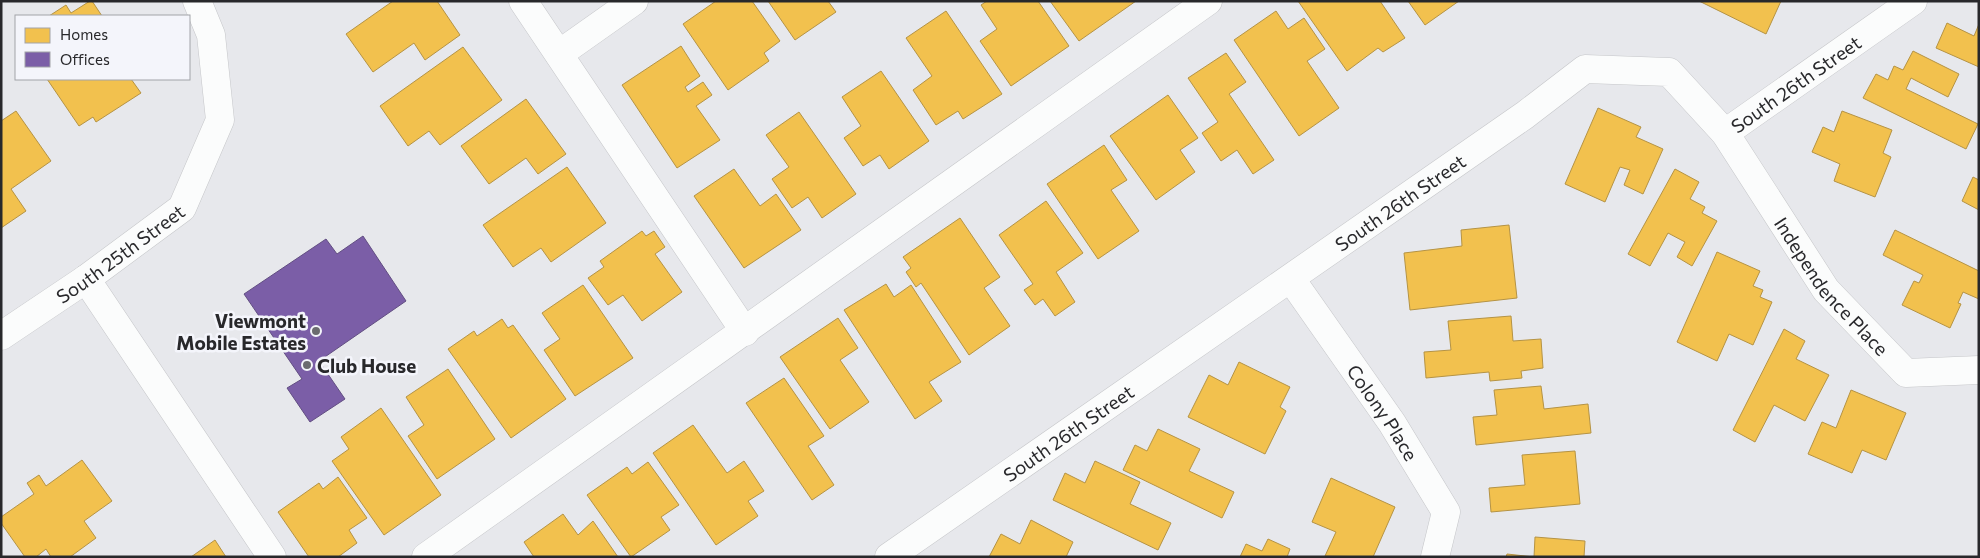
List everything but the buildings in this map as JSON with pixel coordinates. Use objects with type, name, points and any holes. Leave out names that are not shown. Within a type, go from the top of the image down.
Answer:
[{"type":"street","name":"South 25th Street","points":[[1,336],[86,279],[182,208],[220,120],[212,35],[198,1]]},
{"type":"street","points":[[523,1],[745,332]]},
{"type":"street","points":[[559,54],[634,1]]},
{"type":"street","points":[[426,557],[1208,1]]},
{"type":"street","name":"South 26th Street","points":[[889,557],[1525,115],[1585,69],[1669,72],[1725,133],[1912,1]]},
{"type":"street","name":"Independence Place","points":[[1725,133],[1826,290],[1906,373],[1979,370]]},
{"type":"street","points":[[86,279],[272,557]]},
{"type":"street","name":"Colony Place","points":[[1291,279],[1392,423],[1446,512],[1435,557]]},
{"type":"place","name":"Viewmont Mobile Estates","points":[[316,331]]},
{"type":"place","name":"Club House","points":[[307,365]]}]
